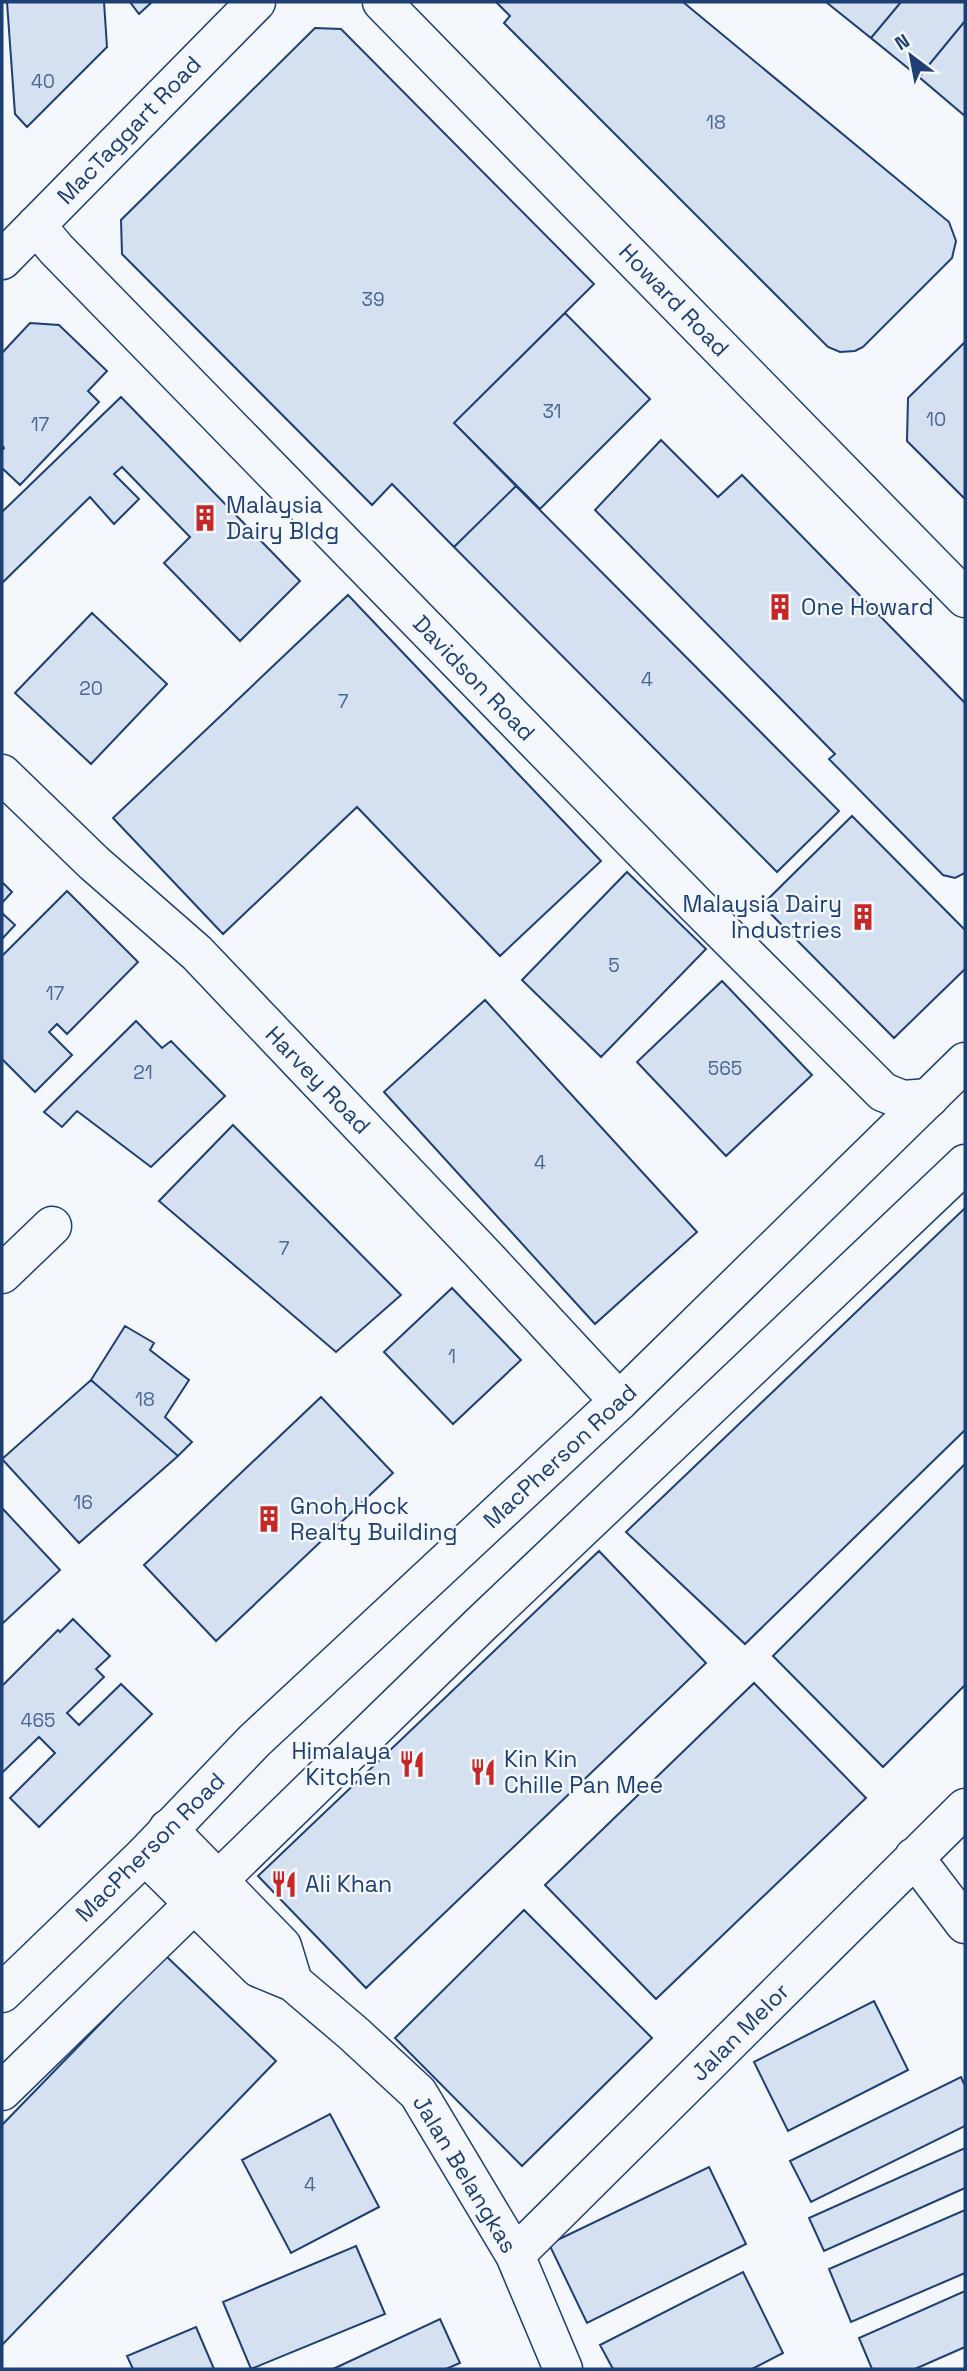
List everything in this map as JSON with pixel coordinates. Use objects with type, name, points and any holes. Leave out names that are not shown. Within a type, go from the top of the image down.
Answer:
[{"type":"street","name":"MacTaggart Road","points":[[2,260],[171,85],[256,2]]},
{"type":"street","name":"Howard Road","points":[[382,2],[965,598]]},
{"type":"street","name":"Davidson Road","points":[[36,225],[674,883],[883,1092],[903,1100],[929,1098]]},
{"type":"street","name":"Harvey Road","points":[[2,774],[94,863],[197,953],[620,1401]]},
{"type":"street","name":"MacPherson Road","points":[[2,1993],[157,1842],[254,1741],[620,1401],[965,1062]]},
{"type":"street","points":[[2,2091],[500,1605],[965,1164]]},
{"type":"street","points":[[2,1274],[51,1226]]},
{"type":"street","name":"Jalan Melor","points":[[515,2255],[965,1808]]},
{"type":"street","name":"Jalan Belangkas","points":[[157,1842],[204,1891],[282,1946],[293,1982],[418,2093],[515,2255],[563,2369]]},
{"type":"street","points":[[915,1857],[965,1924]]},
{"type":"building","points":[[7,2],[104,2],[107,47],[27,127],[15,114]]},
{"type":"building","points":[[130,2],[152,2],[139,14]]},
{"type":"building","points":[[496,2],[683,2],[949,222],[956,241],[952,258],[863,347],[855,351],[840,352],[828,347],[504,23],[510,16]]},
{"type":"building","points":[[826,2],[901,2],[871,38]]},
{"type":"building","points":[[901,2],[965,2],[965,21],[919,77],[871,38]]},
{"type":"building","points":[[965,21],[965,116],[919,77]]},
{"type":"building","points":[[315,28],[341,29],[594,284],[454,423],[516,486],[454,547],[392,484],[372,505],[122,254],[121,220]]},
{"type":"building","points":[[565,313],[650,399],[540,509],[454,423]]},
{"type":"building","points":[[30,323],[59,325],[107,371],[88,391],[99,402],[20,485],[2,468],[2,353]]},
{"type":"building","points":[[965,342],[965,499],[907,441],[908,398]]},
{"type":"building","name":"Malaysia Dairy Bldg","points":[[121,397],[300,581],[240,641],[164,563],[190,537],[122,467],[114,474],[139,499],[114,524],[90,497],[2,583],[2,512]]},
{"type":"building","name":"One Howard","points":[[661,440],[718,497],[742,475],[965,703],[965,873],[955,878],[943,875],[829,759],[835,754],[595,510]]},
{"type":"building","points":[[516,486],[839,811],[777,872],[454,547]]},
{"type":"building","points":[[348,595],[601,861],[500,956],[357,807],[223,934],[113,818]]},
{"type":"building","points":[[92,613],[167,684],[91,764],[15,693]]},
{"type":"building","name":"Malaysia Dairy Industries","points":[[852,816],[965,930],[965,969],[894,1038],[762,905]]},
{"type":"building","points":[[627,872],[706,949],[601,1057],[522,980]]},
{"type":"building","points":[[2,882],[12,892],[2,903]]},
{"type":"building","points":[[67,891],[138,962],[67,1034],[57,1024],[49,1032],[72,1055],[35,1092],[2,1059],[2,956]]},
{"type":"building","points":[[2,913],[15,925],[2,939]]},
{"type":"building","points":[[722,981],[812,1075],[726,1156],[637,1062]]},
{"type":"building","points":[[485,1000],[697,1232],[595,1324],[384,1092]]},
{"type":"building","points":[[136,1021],[162,1048],[171,1041],[225,1096],[151,1167],[77,1111],[62,1127],[44,1112]]},
{"type":"building","points":[[233,1125],[401,1295],[336,1352],[159,1201]]},
{"type":"building","points":[[965,1208],[965,1430],[745,1644],[626,1532]]},
{"type":"building","points":[[452,1288],[521,1360],[453,1424],[384,1352]]},
{"type":"building","points":[[125,1326],[154,1343],[150,1350],[189,1380],[165,1417],[192,1442],[178,1456],[91,1380]]},
{"type":"building","points":[[91,1380],[178,1456],[79,1543],[2,1459]]},
{"type":"building","name":"Gnoh Hock Realty Building","points":[[321,1397],[393,1473],[216,1641],[144,1565]]},
{"type":"building","points":[[965,1464],[965,1685],[883,1767],[773,1656]]},
{"type":"building","points":[[2,1508],[60,1570],[2,1624]]},
{"type":"building","points":[[599,1551],[706,1663],[366,1988],[258,1876]]},
{"type":"building","points":[[73,1619],[110,1656],[96,1669],[104,1677],[67,1713],[79,1725],[121,1684],[152,1714],[39,1827],[10,1798],[55,1753],[39,1737],[2,1773],[2,1686],[58,1630],[60,1632]]},
{"type":"building","points":[[754,1683],[866,1798],[656,1999],[545,1885]]},
{"type":"building","points":[[524,1910],[652,2038],[522,2166],[395,2038]]},
{"type":"building","points":[[166,1956],[276,2061],[2,2345],[2,2125]]},
{"type":"building","points":[[874,2001],[908,2070],[788,2131],[754,2062]]},
{"type":"building","points":[[961,2077],[965,2086],[965,2126],[811,2202],[790,2161]]},
{"type":"building","points":[[330,2114],[379,2207],[291,2253],[242,2160]]},
{"type":"building","points":[[965,2148],[965,2188],[824,2251],[809,2218]]},
{"type":"building","points":[[709,2167],[746,2244],[587,2323],[549,2244]]},
{"type":"building","points":[[965,2210],[965,2273],[851,2322],[829,2269]]},
{"type":"building","points":[[356,2246],[385,2314],[251,2369],[223,2302]]},
{"type":"building","points":[[743,2272],[783,2353],[752,2369],[613,2369],[600,2345]]},
{"type":"building","points":[[965,2291],[965,2347],[915,2369],[872,2369],[859,2338]]},
{"type":"building","points":[[440,2319],[460,2363],[446,2369],[333,2369]]},
{"type":"building","points":[[196,2327],[214,2369],[133,2369],[127,2356]]},
{"type":"place","name":"Malaysia Dairy Bldg","points":[[205,518]]},
{"type":"place","name":"One Howard","points":[[780,607]]},
{"type":"place","name":"Malaysia Dairy Industries","points":[[863,917]]},
{"type":"place","name":"Gnoh Hock Realty Building","points":[[269,1519]]},
{"type":"place","name":"Himalaya Kitchen","points":[[412,1764]]},
{"type":"place","name":"Kin Kin Chille Pan Mee","points":[[483,1772]]},
{"type":"place","name":"Ali Khan","points":[[284,1884]]}]
